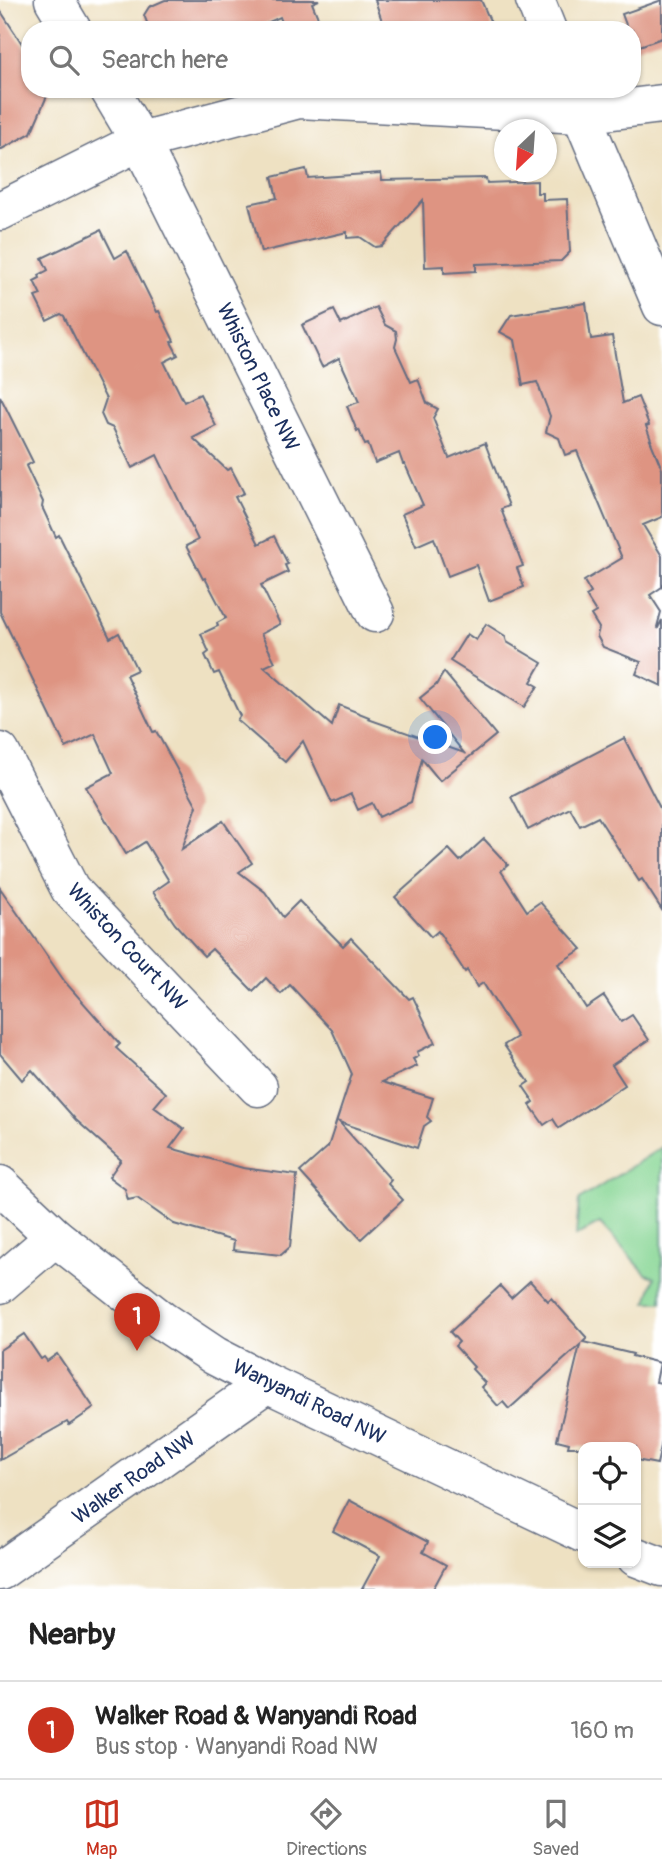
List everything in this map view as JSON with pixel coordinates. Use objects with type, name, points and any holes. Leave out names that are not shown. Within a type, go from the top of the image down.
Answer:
[{"type":"street","points":[[54,0],[67,21]]},
{"type":"street","points":[[535,0],[543,21]]},
{"type":"street","name":"Whiston Place NW","points":[[114,98],[140,141],[375,613]]},
{"type":"street","points":[[0,211],[140,141],[299,99],[662,104]]},
{"type":"street","points":[[576,102],[662,306]]},
{"type":"street","name":"Whiston Court NW","points":[[0,752],[69,889],[258,1087]]},
{"type":"street","name":"Wanyandi Road NW","points":[[0,1186],[55,1237],[162,1321],[215,1356],[267,1384],[578,1531]]},
{"type":"street","points":[[0,1284],[55,1237]]},
{"type":"street","name":"Walker Road NW","points":[[0,1572],[267,1384]]},
{"type":"street","points":[[641,1559],[662,1567]]},
{"type":"green space","points":[[662,1147],[662,1302],[647,1302],[655,1277],[646,1274],[600,1223],[576,1236],[579,1200]]},
{"type":"building","points":[[165,0],[319,0],[312,3],[319,21],[282,21],[280,17],[271,21],[146,21],[144,15],[149,7]]},
{"type":"building","points":[[375,0],[481,0],[490,21],[382,21]]},
{"type":"building","points":[[662,0],[662,38],[641,46],[641,21],[625,21],[622,14]]},
{"type":"building","points":[[0,10],[21,42],[21,98],[46,98],[31,133],[0,150]]},
{"type":"building","points":[[306,169],[308,178],[381,173],[382,180],[486,178],[487,183],[537,182],[537,193],[543,193],[543,200],[567,199],[570,252],[561,261],[476,264],[476,271],[444,273],[444,266],[425,267],[423,200],[382,246],[375,247],[360,237],[347,238],[347,232],[261,252],[249,204],[277,198],[272,177]]},
{"type":"building","points":[[101,230],[115,258],[127,251],[174,341],[171,342],[178,355],[164,362],[184,402],[200,394],[216,426],[193,438],[227,470],[231,468],[244,493],[235,497],[259,544],[274,536],[288,564],[285,565],[288,572],[261,585],[280,624],[261,634],[275,662],[264,667],[332,726],[339,705],[369,717],[368,719],[464,753],[420,698],[436,685],[444,672],[496,735],[440,781],[422,759],[411,802],[379,817],[372,803],[358,810],[351,794],[332,803],[303,741],[285,762],[237,720],[240,716],[219,672],[214,674],[205,655],[209,652],[201,634],[218,626],[217,623],[226,618],[186,546],[198,540],[157,455],[132,468],[113,428],[106,425],[101,414],[106,399],[64,316],[61,314],[47,321],[35,297],[41,295],[34,281],[48,270],[42,258]]},
{"type":"building","points":[[586,303],[591,339],[612,336],[623,403],[638,397],[649,425],[646,426],[650,440],[662,469],[662,517],[643,525],[662,556],[662,587],[650,595],[661,612],[657,627],[662,620],[662,686],[636,674],[641,662],[603,647],[597,636],[599,628],[591,615],[596,612],[586,596],[591,593],[584,581],[622,558],[577,451],[565,455],[559,438],[546,432],[550,416],[537,382],[523,385],[515,340],[500,332],[511,315]]},
{"type":"building","points":[[376,307],[385,325],[396,331],[395,347],[411,382],[418,379],[427,403],[438,409],[433,418],[449,458],[485,443],[509,506],[501,509],[523,566],[517,568],[524,587],[489,601],[476,565],[448,576],[434,538],[416,546],[402,514],[423,505],[405,464],[399,453],[375,463],[347,406],[359,402],[339,358],[322,367],[302,325],[334,310],[341,324]]},
{"type":"building","points":[[0,396],[33,462],[26,466],[56,537],[59,535],[110,638],[119,633],[137,670],[126,675],[153,732],[156,731],[197,806],[182,849],[223,821],[252,863],[239,872],[265,892],[283,917],[299,901],[343,946],[351,938],[409,999],[413,997],[435,1043],[417,1052],[419,1056],[413,1059],[417,1066],[382,1082],[433,1098],[427,1117],[431,1121],[424,1126],[417,1148],[339,1122],[391,1180],[388,1184],[403,1200],[361,1239],[300,1172],[328,1147],[352,1074],[332,1030],[290,985],[281,994],[266,978],[253,991],[212,949],[204,956],[175,924],[153,892],[169,881],[145,842],[126,854],[86,787],[113,773],[95,734],[66,748],[0,612]]},
{"type":"building","points":[[486,624],[505,636],[507,642],[542,663],[531,682],[538,686],[524,707],[450,661],[467,634],[476,640]]},
{"type":"building","points":[[624,738],[662,812],[662,910],[642,879],[639,881],[598,817],[580,826],[570,808],[528,830],[511,797]]},
{"type":"building","points":[[484,839],[508,865],[501,871],[527,911],[540,902],[582,949],[558,964],[586,1008],[604,996],[621,1022],[632,1015],[649,1040],[612,1065],[625,1085],[559,1128],[553,1119],[544,1125],[530,1105],[534,1102],[523,1086],[529,1082],[504,1045],[517,1037],[483,983],[477,987],[438,931],[431,937],[395,897],[449,849],[460,861]]},
{"type":"building","points":[[0,888],[65,982],[120,1044],[116,1048],[166,1093],[154,1107],[184,1129],[170,1148],[243,1168],[297,1175],[290,1247],[281,1255],[233,1250],[234,1241],[174,1224],[137,1198],[128,1200],[125,1189],[109,1177],[121,1160],[76,1120],[32,1070],[22,1080],[0,1054]]},
{"type":"building","points":[[530,1281],[548,1301],[551,1298],[587,1338],[583,1342],[660,1363],[656,1382],[662,1383],[662,1442],[657,1464],[641,1461],[641,1442],[578,1442],[578,1447],[568,1447],[569,1443],[557,1440],[580,1345],[509,1409],[503,1402],[498,1406],[481,1387],[485,1383],[455,1346],[459,1342],[450,1332],[500,1286],[511,1298]]},
{"type":"building","points":[[24,1334],[41,1359],[44,1357],[47,1361],[57,1354],[94,1408],[69,1425],[67,1422],[0,1460],[0,1350]]},
{"type":"building","points":[[349,1500],[428,1542],[423,1552],[446,1565],[433,1589],[362,1589],[380,1556],[333,1531]]},
{"type":"place","name":"Walker Road & Wanyandi Road","points":[[137,1351]]}]
